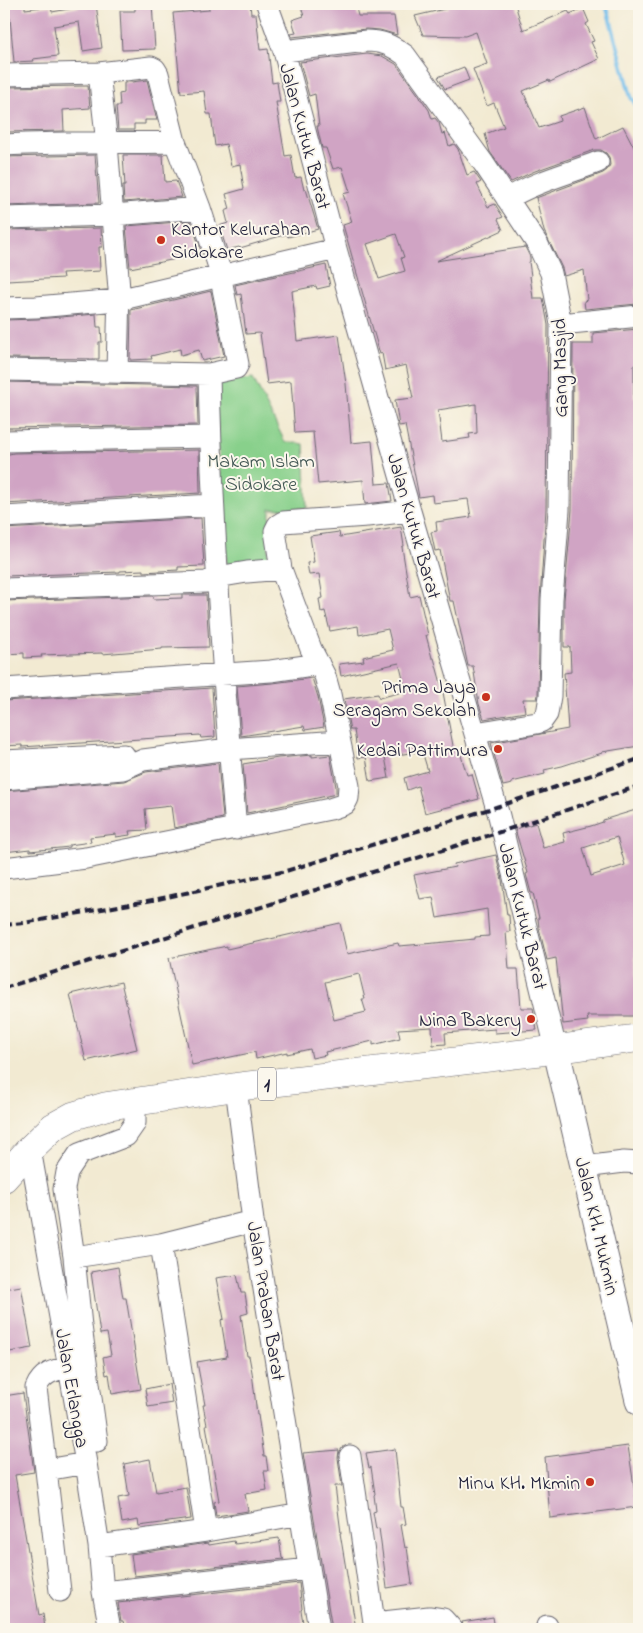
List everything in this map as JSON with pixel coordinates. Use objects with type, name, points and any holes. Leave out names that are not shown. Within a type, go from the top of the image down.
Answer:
[{"type":"highway","name":"1","points":[[4,1178],[53,1127],[73,1116],[107,1106],[236,1087],[639,1038]]},
{"type":"main road","name":"Jalan KH. Mukmin","points":[[556,1049],[584,1167],[632,1343],[639,1402]]},
{"type":"street","name":"Jalan Kutuk Barat","points":[[267,4],[284,51],[334,243],[499,816],[556,1049]]},
{"type":"street","name":"Gang Masjid","points":[[284,51],[366,40],[392,45],[405,55],[538,245],[551,273],[560,324],[559,510],[552,599],[550,696],[547,714],[542,721],[475,733]]},
{"type":"street","points":[[4,75],[99,73],[151,67],[155,69],[158,74],[175,142],[200,208],[219,270],[238,366],[209,374],[4,370]]},
{"type":"street","points":[[99,73],[107,144],[118,295],[117,372]]},
{"type":"street","points":[[4,145],[175,142]]},
{"type":"street","points":[[507,199],[540,182],[598,162]]},
{"type":"street","points":[[4,218],[113,215],[200,208]]},
{"type":"street","points":[[4,308],[36,307],[118,295],[334,243]]},
{"type":"street","points":[[4,295],[118,295]]},
{"type":"street","points":[[560,324],[639,316]]},
{"type":"street","points":[[209,374],[215,582],[236,829]]},
{"type":"street","points":[[4,441],[210,437]]},
{"type":"street","points":[[4,517],[212,505]]},
{"type":"street","points":[[4,868],[86,858],[236,829],[330,809],[345,804],[348,798],[349,786],[330,694],[325,676],[315,656],[284,575],[275,531],[278,524],[283,522],[411,515]]},
{"type":"street","points":[[4,589],[215,582],[247,572],[284,575]]},
{"type":"street","points":[[4,689],[99,676],[223,667],[279,657],[315,656]]},
{"type":"street","points":[[4,676],[99,676]]},
{"type":"street","points":[[4,779],[123,769],[143,760],[229,749],[339,741]]},
{"type":"street","points":[[4,761],[120,755],[143,760]]},
{"type":"street","name":"Jalan Praban Barat","points":[[236,1087],[248,1222],[295,1515],[309,1569],[319,1629]]},
{"type":"street","points":[[134,1102],[135,1123],[126,1136],[79,1154],[67,1172],[64,1189],[74,1257],[80,1326],[106,1545],[206,1532],[295,1515]]},
{"type":"street","name":"Jalan Erlangga","points":[[30,1149],[86,1463],[106,1545],[104,1592],[110,1629]]},
{"type":"street","points":[[584,1167],[639,1162]]},
{"type":"street","points":[[74,1257],[161,1244],[248,1222]]},
{"type":"street","points":[[161,1244],[206,1532]]},
{"type":"street","points":[[60,1591],[36,1388],[48,1373],[53,1370],[69,1367]]},
{"type":"street","points":[[350,1456],[375,1626],[430,1617],[443,1619],[452,1629]]},
{"type":"street","points":[[46,1470],[86,1463]]},
{"type":"street","points":[[104,1592],[309,1569]]},
{"type":"green space","name":"Makam Islam Sidokare","points":[[253,378],[285,442],[304,444],[307,508],[270,509],[268,561],[227,565],[214,383]]},
{"type":"building","points":[[4,4],[25,4],[25,9],[51,6],[52,12],[96,4],[102,48],[83,51],[79,22],[54,26],[58,56],[33,59],[34,61],[14,62],[10,18],[5,19]]},
{"type":"building","points":[[135,4],[152,4],[155,49],[122,50],[120,11],[135,11]]},
{"type":"building","points":[[209,4],[250,4],[251,14],[256,14],[260,50],[268,49],[272,83],[277,82],[280,102],[276,102],[285,156],[291,155],[295,178],[301,177],[318,229],[288,237],[287,234],[227,250],[219,226],[228,223],[225,211],[230,209],[226,194],[244,189],[240,164],[231,166],[226,144],[215,146],[211,114],[207,114],[204,91],[181,93],[173,13],[209,10]]},
{"type":"building","points":[[300,4],[355,4],[358,16],[394,16],[397,35],[380,30],[366,29],[292,37],[291,34],[296,33],[292,20],[304,16]]},
{"type":"building","points":[[447,4],[515,4],[523,30],[568,11],[570,14],[583,8],[589,22],[586,24],[594,41],[591,42],[599,59],[550,82],[549,80],[523,91],[539,128],[560,121],[559,116],[585,107],[596,139],[623,126],[639,157],[639,287],[635,288],[637,304],[585,309],[584,301],[587,300],[584,270],[564,276],[544,231],[536,198],[603,173],[610,165],[609,157],[601,150],[594,150],[535,171],[511,182],[490,152],[485,134],[504,127],[494,103],[487,106],[473,69],[487,64],[476,32],[465,36],[423,35],[415,16],[449,8]]},
{"type":"building","points":[[367,54],[382,56],[396,64],[429,110],[432,119],[435,118],[439,123],[442,134],[445,133],[449,146],[454,144],[458,149],[467,175],[474,172],[481,182],[477,184],[488,207],[495,204],[503,217],[498,219],[503,230],[436,261],[525,247],[530,257],[533,298],[543,298],[548,325],[546,509],[540,599],[538,695],[537,699],[523,699],[525,712],[484,719],[479,704],[473,666],[468,666],[454,601],[450,601],[440,550],[435,551],[431,532],[437,531],[436,522],[471,517],[468,499],[433,503],[432,495],[419,497],[405,425],[399,426],[395,400],[413,398],[406,365],[385,370],[382,353],[380,354],[343,225],[352,222],[343,194],[350,192],[342,167],[333,169],[326,148],[322,148],[317,126],[319,126],[315,94],[309,96],[300,62]],"holes":[[[396,234],[404,257],[401,258],[405,271],[379,279],[367,244]],[[476,404],[477,433],[469,434],[470,438],[442,442],[438,410]]]},
{"type":"building","points":[[464,67],[469,80],[445,89],[438,77]]},
{"type":"building","points":[[147,80],[157,120],[145,120],[145,124],[134,124],[134,130],[118,130],[116,106],[120,106],[119,94],[124,93],[124,83]]},
{"type":"building","points":[[88,86],[90,108],[63,110],[64,131],[4,132],[4,87]]},
{"type":"building","points":[[95,155],[99,203],[4,206],[4,157]]},
{"type":"building","points":[[123,155],[163,155],[165,182],[176,181],[182,197],[124,202]]},
{"type":"building","name":"Kantor Kelurahan Sidokare","points":[[191,221],[202,254],[130,268],[126,226]]},
{"type":"building","points":[[101,228],[102,247],[99,247],[100,271],[62,273],[63,278],[7,281],[4,230]]},
{"type":"building","points":[[326,265],[330,286],[317,289],[316,286],[292,291],[297,341],[339,335],[346,384],[351,443],[372,441],[376,484],[389,483],[392,501],[365,504],[363,480],[318,484],[313,432],[295,433],[291,381],[267,384],[260,333],[246,334],[241,294],[237,295],[235,285]]},
{"type":"building","points":[[211,291],[224,356],[202,361],[199,350],[181,355],[180,349],[151,356],[152,359],[130,360],[131,310]]},
{"type":"building","points":[[96,314],[97,327],[101,327],[102,342],[99,342],[99,359],[4,358],[4,320]]},
{"type":"building","points":[[639,329],[639,365],[634,365],[634,398],[639,398],[639,746],[602,752],[562,766],[544,770],[545,774],[503,786],[491,743],[568,729],[564,673],[571,672],[570,647],[564,647],[564,600],[572,510],[573,344],[593,344],[593,333]]},
{"type":"building","points":[[4,382],[197,386],[198,425],[4,428]]},
{"type":"building","points":[[199,450],[200,493],[4,504],[4,455],[14,453]]},
{"type":"building","points":[[201,518],[204,566],[178,567],[178,570],[143,572],[143,570],[4,576],[4,529]]},
{"type":"building","points":[[401,527],[404,546],[402,547],[410,597],[419,595],[428,635],[426,635],[442,687],[454,751],[459,749],[467,775],[472,774],[479,799],[425,813],[418,786],[407,790],[404,778],[428,771],[422,751],[385,757],[389,778],[370,781],[366,757],[358,758],[354,730],[350,730],[344,699],[378,694],[379,698],[406,691],[399,663],[341,676],[339,664],[364,661],[363,657],[393,650],[388,629],[359,635],[358,626],[330,631],[325,611],[321,612],[319,599],[323,598],[319,574],[309,575],[307,563],[314,562],[310,536],[339,532],[340,537]]},
{"type":"building","points":[[182,595],[206,595],[209,647],[162,648],[102,654],[41,655],[42,657],[24,658],[24,653],[4,654],[4,601],[153,596],[154,599],[182,598]]},
{"type":"building","points":[[312,678],[324,727],[305,730],[304,726],[241,736],[237,686]]},
{"type":"building","points":[[212,688],[215,737],[201,738],[200,735],[22,747],[22,745],[4,746],[4,701]]},
{"type":"building","points":[[312,755],[312,757],[330,755],[336,794],[247,813],[243,764]]},
{"type":"building","points":[[218,763],[223,818],[174,828],[171,806],[145,809],[147,830],[129,831],[130,835],[116,837],[116,834],[90,837],[91,842],[69,845],[69,847],[4,852],[4,791],[124,781],[146,772]]},
{"type":"building","points":[[639,809],[639,951],[635,951],[636,977],[639,977],[639,1016],[587,1016],[588,1021],[563,1024],[556,958],[547,960],[533,893],[531,893],[526,874],[528,873],[515,829],[536,823],[543,848],[565,842],[563,833],[591,826],[603,822],[603,820]],"holes":[[[617,837],[625,865],[591,876],[583,848]]]},
{"type":"building","points":[[496,855],[507,915],[509,915],[510,932],[506,932],[509,969],[518,969],[521,1008],[533,1008],[537,1030],[495,1033],[495,1029],[445,1033],[446,1044],[433,1045],[432,1027],[398,1029],[400,1038],[373,1045],[373,1041],[325,1052],[326,1055],[312,1058],[310,1049],[256,1059],[255,1052],[192,1065],[169,958],[227,946],[227,949],[340,923],[347,954],[398,943],[399,946],[489,936],[487,909],[437,918],[433,897],[420,899],[414,875],[455,867],[454,864]],"holes":[[[359,974],[365,999],[362,999],[366,1012],[334,1020],[325,982]]]},
{"type":"building","points":[[121,982],[137,1049],[86,1061],[70,994]]},
{"type":"building","points":[[118,1267],[123,1298],[126,1298],[141,1389],[112,1394],[109,1374],[106,1375],[103,1357],[111,1355],[107,1333],[100,1334],[91,1272]]},
{"type":"building","points":[[237,1275],[241,1293],[245,1293],[248,1313],[241,1315],[247,1356],[249,1356],[252,1372],[264,1456],[266,1456],[268,1471],[264,1471],[267,1490],[245,1494],[248,1511],[216,1516],[214,1502],[219,1501],[197,1362],[227,1357],[221,1320],[224,1319],[216,1278]]},
{"type":"building","points":[[21,1286],[32,1348],[4,1353],[4,1289]]},
{"type":"building","points":[[169,1384],[172,1403],[148,1407],[145,1389]]},
{"type":"building","points":[[23,1393],[34,1472],[15,1475],[39,1615],[43,1614],[45,1628],[4,1629],[4,1396]]},
{"type":"building","name":"Minu KH. Mkmin","points":[[628,1446],[637,1507],[550,1518],[545,1457]]},
{"type":"building","points":[[395,1449],[401,1507],[403,1507],[406,1524],[401,1525],[405,1548],[407,1547],[412,1584],[387,1588],[379,1528],[376,1529],[373,1512],[376,1511],[371,1467],[369,1468],[366,1453]]},
{"type":"building","points":[[339,1450],[338,1458],[342,1486],[335,1486],[340,1533],[356,1629],[332,1629],[303,1453]]},
{"type":"building","points":[[150,1459],[156,1492],[186,1487],[191,1519],[139,1526],[138,1520],[122,1523],[118,1498],[129,1496],[124,1464]]},
{"type":"building","points":[[279,1538],[282,1558],[284,1559],[134,1576],[131,1554],[208,1543],[209,1545],[234,1541],[235,1544]]},
{"type":"building","points":[[299,1583],[304,1629],[282,1629],[281,1626],[262,1629],[125,1629],[123,1621],[121,1621],[118,1603]]},
{"type":"building","points":[[493,1617],[495,1629],[464,1629],[462,1622]]},
{"type":"waterway","points":[[606,4],[631,97],[639,109]]},
{"type":"railway","points":[[4,925],[158,899],[286,871],[496,807],[639,759]]},
{"type":"railway","points":[[4,988],[503,831],[639,786]]},
{"type":"place","name":"Kantor Kelurahan Sidokare","points":[[161,240]]},
{"type":"place","name":"Prima Jaya Seragam Sekolah","points":[[486,697]]},
{"type":"place","name":"Kedai Pattimura","points":[[498,749]]},
{"type":"place","name":"Nina Bakery","points":[[531,1019]]},
{"type":"place","name":"Minu KH. Mkmin","points":[[590,1482]]}]
